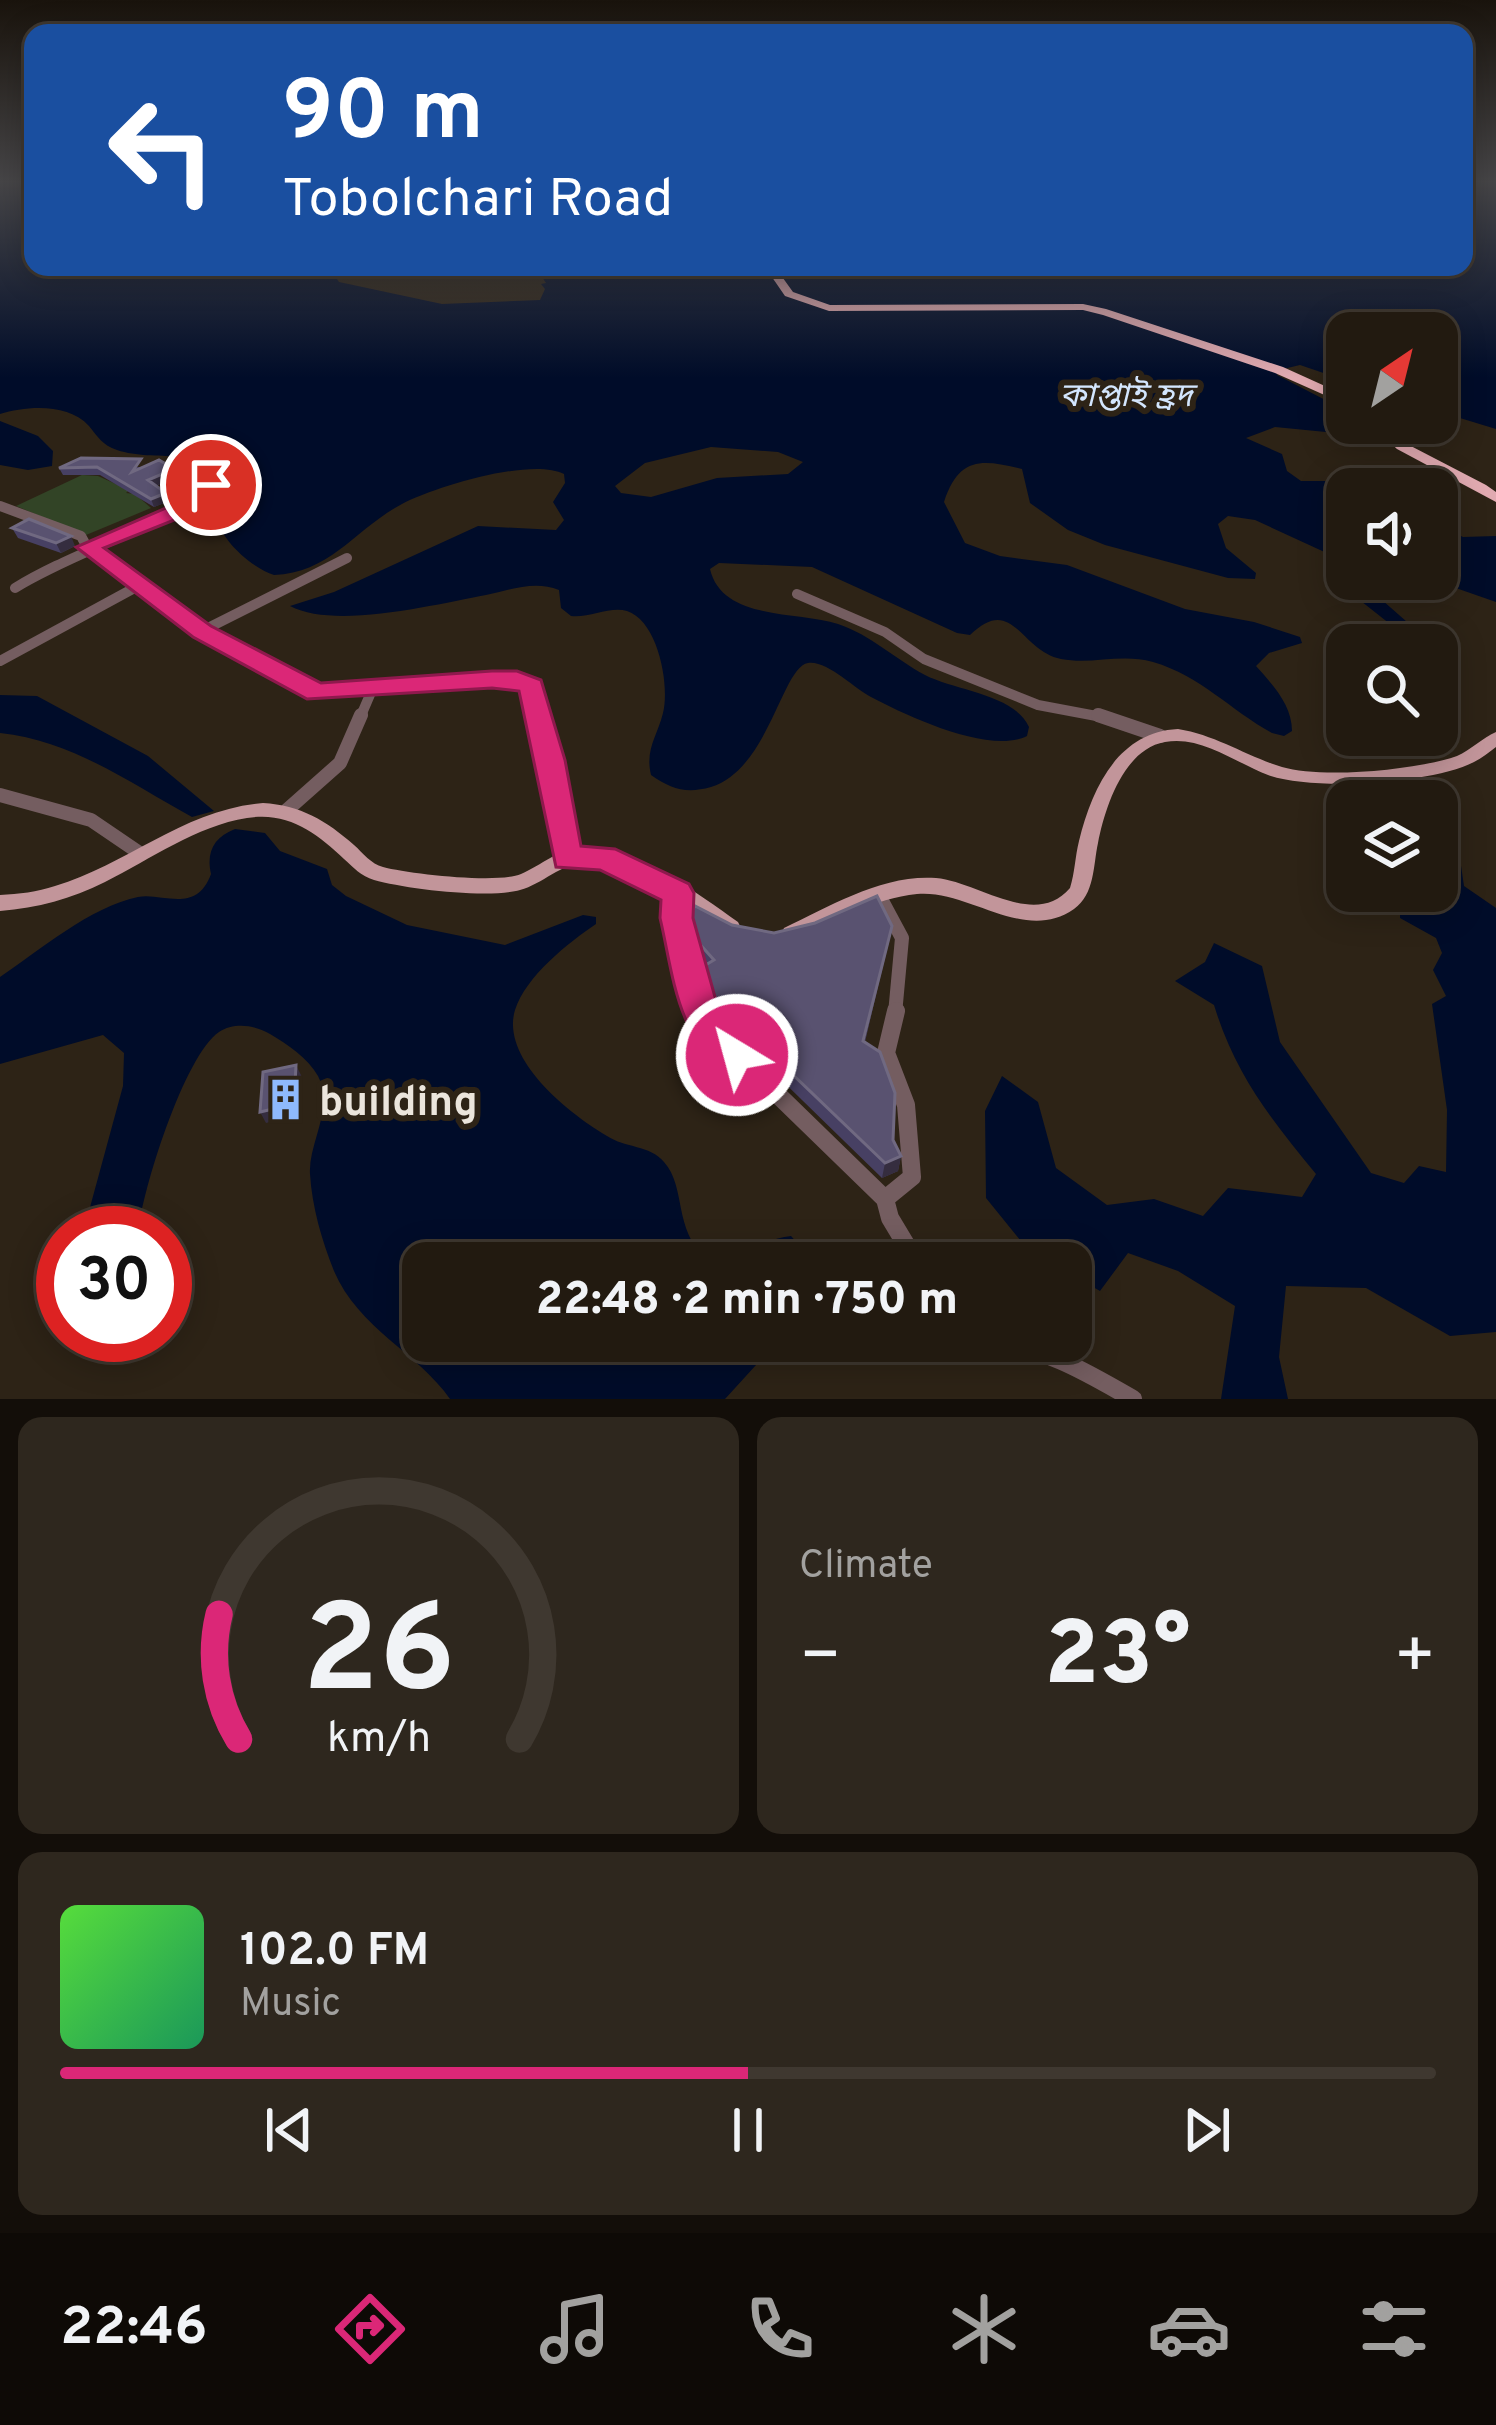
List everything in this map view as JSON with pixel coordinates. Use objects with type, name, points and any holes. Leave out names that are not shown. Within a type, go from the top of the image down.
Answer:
[{"type":"highway","points":[[776,276],[789,294],[829,308],[1070,307],[1106,312],[1279,370],[1326,391]]},
{"type":"highway","points":[[1399,444],[1496,498]]},
{"type":"main road","points":[[0,903],[22,904],[57,894],[242,812],[287,809],[314,822],[370,872],[508,885],[568,859],[603,858],[755,935],[792,934],[910,887],[941,886],[1045,913],[1064,907],[1077,895],[1102,794],[1132,752],[1160,736],[1186,736],[1285,774],[1329,781],[1462,761],[1496,738]]},
{"type":"street","points":[[15,588],[88,547],[174,513],[212,484]]},
{"type":"street","points":[[3,510],[81,536],[88,547],[202,631],[317,692],[492,680],[517,680],[532,686],[568,859]]},
{"type":"street","points":[[202,631],[347,558]]},
{"type":"street","points":[[0,661],[138,586]]},
{"type":"street","points":[[797,594],[885,632],[924,659],[1039,705],[1093,712],[1160,736]]},
{"type":"street","points":[[287,809],[340,763],[372,690]]},
{"type":"street","points":[[0,795],[91,820],[141,854]]},
{"type":"street","points":[[678,893],[676,918],[704,1024],[885,1199],[904,1242]]},
{"type":"street","points":[[880,897],[902,938],[900,993],[886,1053],[906,1105],[913,1177],[885,1199]]},
{"type":"street","points":[[1071,1362],[1133,1399]]},
{"type":"green space","points":[[82,475],[98,476],[129,490],[126,493],[135,494],[151,508],[86,535],[16,506]]},
{"type":"water","name":"কাপ্তাই হ্রদ","points":[[0,247],[24,247],[24,276],[335,276],[339,282],[442,304],[540,300],[544,276],[1473,276],[1473,247],[1496,247],[1496,429],[1458,417],[1458,312],[1326,312],[1326,374],[1300,365],[1279,370],[1277,375],[1326,400],[1326,432],[1275,427],[1246,438],[1282,454],[1287,471],[1301,481],[1326,481],[1326,553],[1255,520],[1228,516],[1218,524],[1226,548],[1256,573],[1255,579],[1228,578],[1105,545],[1068,530],[1030,503],[1022,469],[973,465],[950,487],[944,502],[965,543],[1000,556],[1067,565],[1185,609],[1254,622],[1300,637],[1302,643],[1269,653],[1256,666],[1289,713],[1292,731],[1284,736],[1257,724],[1186,676],[1153,662],[1061,659],[1047,654],[1007,622],[985,624],[970,635],[957,633],[812,567],[719,563],[710,569],[729,598],[763,611],[850,629],[925,675],[1011,707],[1029,727],[1027,736],[1011,741],[949,731],[871,697],[824,666],[808,663],[790,682],[747,761],[731,777],[711,787],[679,789],[651,775],[651,750],[665,701],[663,671],[647,627],[627,611],[571,616],[561,608],[559,590],[541,586],[359,615],[309,613],[290,606],[334,592],[478,526],[556,530],[564,520],[553,502],[565,483],[564,474],[529,469],[437,490],[402,504],[312,566],[274,575],[245,558],[221,531],[215,511],[230,483],[219,471],[192,459],[117,450],[70,413],[34,408],[0,414]],"holes":[[[711,447],[778,452],[803,462],[788,474],[717,478],[651,497],[621,493],[615,486],[645,463]]]},
{"type":"water","points":[[0,421],[38,436],[53,451],[52,466],[28,470],[0,465]]},
{"type":"water","name":"কাপ্তাই হ্রদ","points":[[1458,534],[1496,536],[1496,602],[1458,589]]},
{"type":"water","name":"কাপ্তাই হ্রদ","points":[[1360,600],[1382,600],[1407,622],[1390,624]]},
{"type":"water","points":[[0,695],[37,696],[148,756],[214,811],[192,817],[76,754],[0,733]]},
{"type":"water","points":[[235,829],[265,833],[280,851],[327,869],[332,885],[346,896],[407,925],[505,945],[583,915],[596,917],[596,924],[549,961],[520,997],[513,1029],[518,1048],[542,1084],[592,1127],[652,1152],[664,1162],[676,1184],[693,1242],[402,1242],[402,1350],[358,1309],[325,1248],[310,1162],[324,1100],[318,1076],[297,1052],[270,1034],[238,1026],[219,1032],[192,1068],[156,1157],[143,1206],[90,1206],[123,1086],[124,1053],[103,1035],[0,1064],[0,977],[66,931],[120,902],[197,894],[211,874],[213,846]]},
{"type":"water","points":[[1458,857],[1464,886],[1496,908],[1496,1332],[1450,1336],[1366,1288],[1286,1286],[1279,1357],[1288,1399],[1221,1399],[1235,1306],[1178,1271],[1128,1253],[1100,1291],[1092,1286],[1092,1242],[1022,1242],[986,1198],[985,1111],[1002,1076],[1038,1102],[1056,1168],[1107,1205],[1154,1199],[1203,1216],[1228,1188],[1302,1197],[1316,1174],[1256,1094],[1232,1053],[1214,1005],[1175,981],[1205,962],[1214,943],[1262,966],[1280,1042],[1371,1173],[1404,1183],[1419,1166],[1446,1172],[1447,1110],[1432,1004],[1446,996],[1433,970],[1442,953],[1436,938],[1400,918],[1400,912],[1458,912]]},
{"type":"water","points":[[791,1236],[796,1242],[767,1242],[769,1241]]},
{"type":"water","points":[[415,1362],[759,1362],[725,1399],[450,1399]]},
{"type":"building","points":[[81,458],[141,459],[132,472],[159,460],[174,469],[148,480],[166,493],[151,499],[97,467],[59,468]]},
{"type":"building","points":[[29,519],[71,536],[56,543],[12,528]]},
{"type":"building","points":[[877,896],[892,926],[863,1041],[880,1052],[895,1093],[893,1140],[901,1156],[885,1163],[716,1001],[704,966],[714,960],[697,941],[690,914],[695,906],[732,925],[774,933],[815,923]]},
{"type":"building","points":[[296,1065],[294,1104],[260,1112],[263,1072]]},
{"type":"place","name":"building","points":[[285,1100]]},
{"type":"route","points":[[211,485],[174,513],[88,547],[202,631],[317,692],[492,680],[517,680],[532,686],[568,859],[603,858],[678,893],[676,918],[704,1024],[737,1055]]}]
